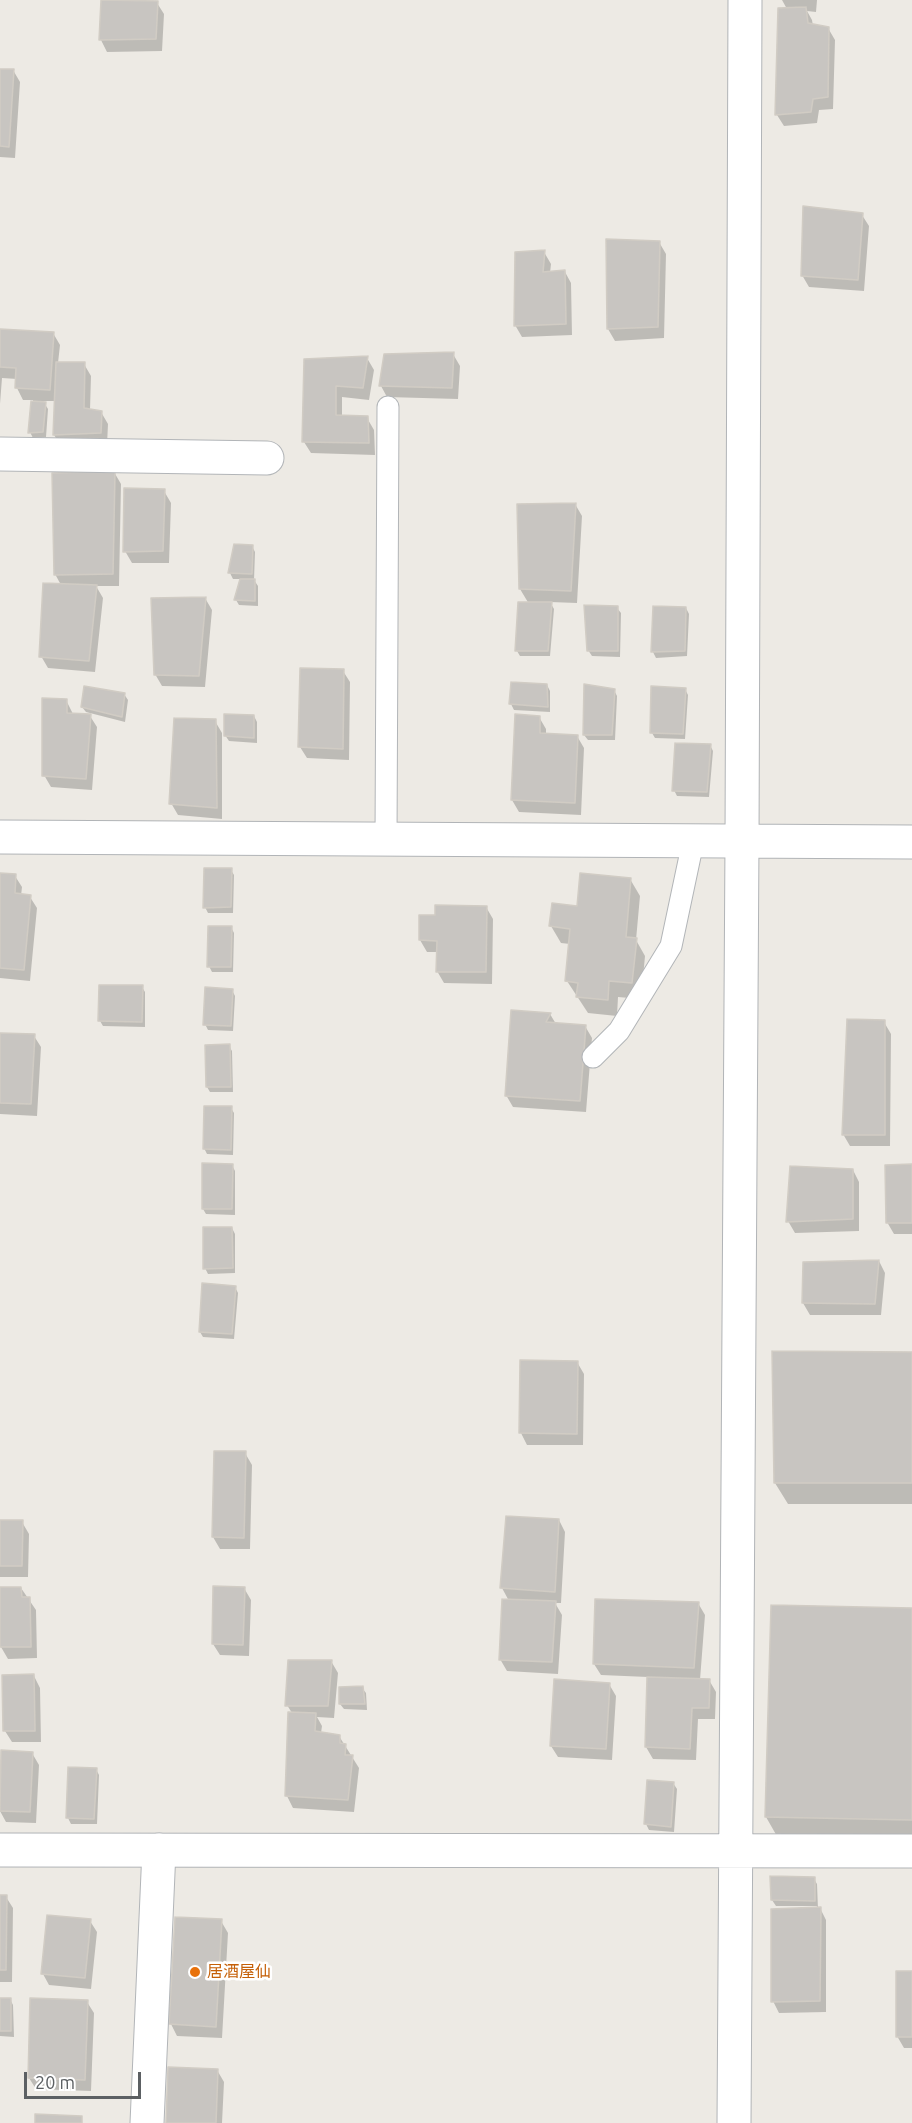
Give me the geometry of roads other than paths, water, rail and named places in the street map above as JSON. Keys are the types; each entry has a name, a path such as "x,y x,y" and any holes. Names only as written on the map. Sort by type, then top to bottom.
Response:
{"street":[{"path":"734,2123 745,0"},
{"path":"0,454 267,458"},
{"path":"0,837 912,842"},
{"path":"0,1850 912,1851"},
{"path":"147,2123 159,1850"}],"lane":[{"path":"386,839 388,407"},
{"path":"593,1057 619,1031 671,946 693,842"}],"place":[{"name":"居酒屋仙","path":"195,1972"}]}
